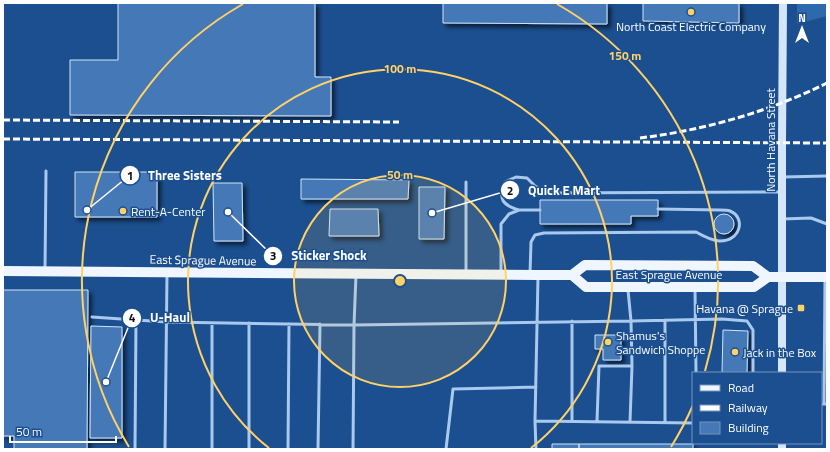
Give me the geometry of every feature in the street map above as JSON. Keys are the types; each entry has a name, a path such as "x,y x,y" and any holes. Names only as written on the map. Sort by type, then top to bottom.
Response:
{"main road":[{"name":"East Sprague Avenue","path":"3,271 534,276 572,275 586,265 752,266 768,277 754,287 628,288 586,287 572,275"},
{"path":"768,277 826,277"}],"street":[{"name":"North Havana Street","path":"782,372 783,3"}],"lane":[{"path":"44,271 46,171"},
{"path":"782,177 827,176"},
{"path":"540,210 519,210 507,207 502,196 502,190 505,182 516,177 527,178 535,186 546,193 782,192"},
{"path":"466,182 466,275"},
{"path":"536,449 535,421 538,321 531,242 535,235 539,234 696,232 708,238 720,241 731,239 737,234 740,226 737,216 730,211 658,209"},
{"path":"501,275 501,224 509,214 519,210"},
{"path":"782,219 811,218 827,224"},
{"path":"165,449 167,272"},
{"path":"353,449 356,274"},
{"path":"824,404 826,277"},
{"path":"628,288 631,321 632,366 630,422"},
{"path":"695,288 696,372"},
{"path":"92,317 167,322 354,325 538,321 695,321 722,319 747,321 753,330 753,372"},
{"path":"135,449 136,320"},
{"path":"665,320 666,422"},
{"path":"572,321 572,421"},
{"path":"212,323 212,449"},
{"path":"249,323 249,449"},
{"path":"288,449 289,324"},
{"path":"318,449 320,324"},
{"path":"597,421 599,366 632,366"},
{"path":"446,449 453,389 536,387"},
{"path":"535,421 692,422"}],"shaded area":[{"path":"797,3 827,3 827,16 797,24"}],"building":[{"path":"118,3 315,3 315,77 331,77 331,116 70,115 70,60 118,60"},
{"path":"443,3 607,3 607,24 443,23"},
{"name":"North Coast Electric Company","path":"643,3 739,3 739,23 643,21"},
{"path":"75,172 157,172 157,217 75,217"},
{"path":"301,179 409,180 408,199 301,199"},
{"path":"213,183 242,183 243,241 214,241"},
{"path":"419,187 445,187 444,239 419,239"},
{"path":"540,200 658,200 658,216 631,216 631,224 540,224"},
{"path":"330,209 378,209 379,236 329,236"},
{"path":"724,214 731,217 734,224 731,231 724,234 717,231 714,224 717,217"},
{"path":"3,290 88,290 87,449 14,449 14,436 3,436"},
{"path":"91,326 122,327 122,438 90,438"},
{"name":"Jack in the Box","path":"723,330 748,331 747,372 722,372"},
{"name":"Shamus's Sandwich Shoppe","path":"595,335 621,335 621,360 603,360 603,349 595,349"},
{"path":"552,444 579,444 579,449 552,449"},
{"path":"579,444 693,444 693,449 579,449"}],"railway":[{"path":"640,138 664,135 712,125 736,118 782,103 827,83"},
{"path":"3,120 399,122"},
{"path":"3,139 827,143"}],"place":[{"name":"North Coast Electric Company","path":"691,12"},
{"name":"Three Sisters","path":"87,210"},
{"name":"Rent-A-Center","path":"123,211"},
{"name":"Sticker Shock","path":"228,212"},
{"name":"Quick E Mart","path":"432,213"},
{"name":"Havana @ Sprague","path":"801,308"},
{"name":"Shamus's Sandwich Shoppe","path":"608,342"},
{"name":"Jack in the Box","path":"735,352"},
{"name":"U-Haul","path":"106,382"}]}
